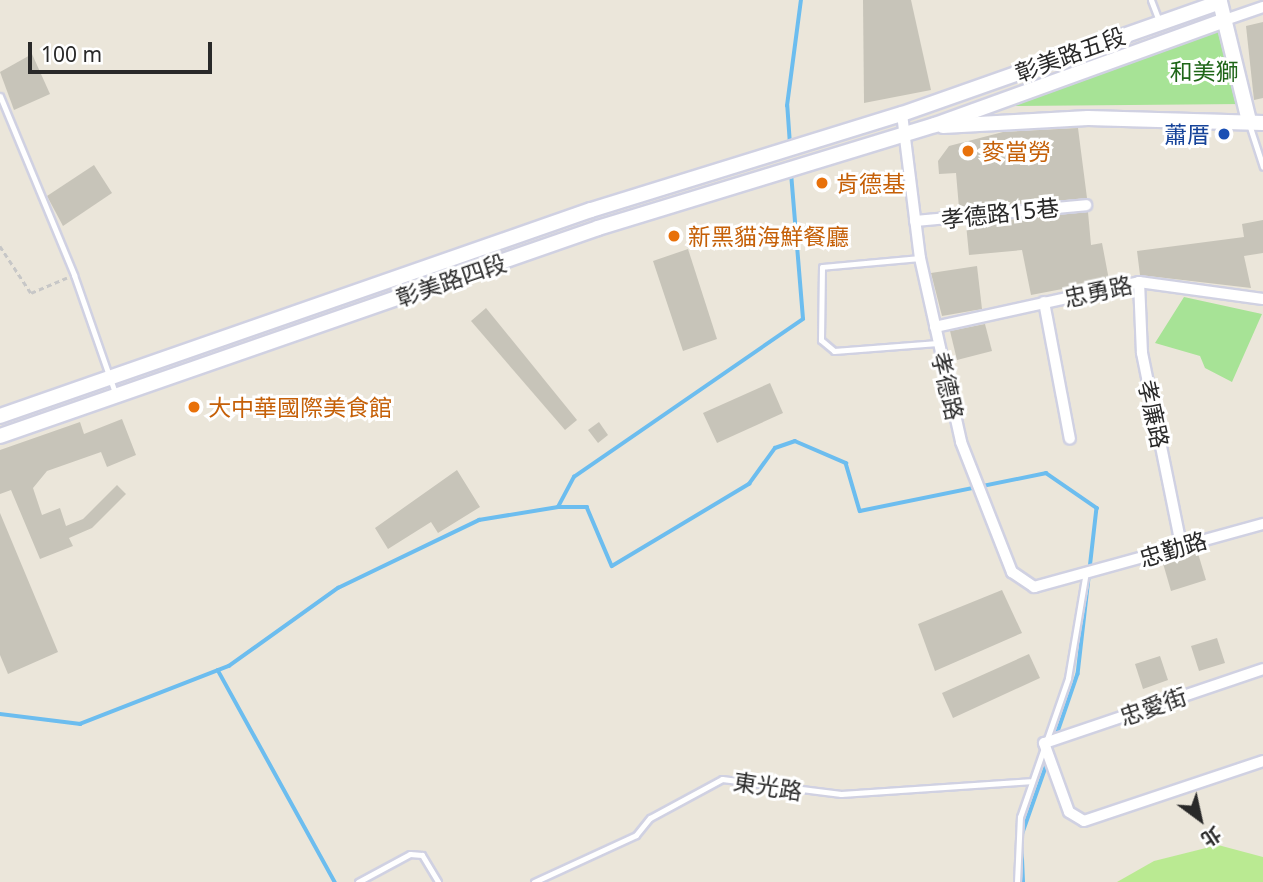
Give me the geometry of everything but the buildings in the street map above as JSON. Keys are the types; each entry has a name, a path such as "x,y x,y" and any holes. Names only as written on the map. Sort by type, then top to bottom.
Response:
{"main road":[{"name":"彰美路五段","path":"902,114 1159,21 1223,1 1225,20 1256,122"},
{"name":"彰美路五段","path":"906,135 1225,20"},
{"name":"彰美路四段","path":"0,416 357,289 591,210 902,114"},
{"path":"935,125 1088,118 1256,122"},
{"name":"彰美路四段","path":"0,436 115,393 598,228 906,135"},
{"path":"591,210 598,228"},
{"path":"357,289 367,309"}],"street":[{"path":"1225,20 1263,7"},
{"name":"孝德路","path":"902,114 920,258 961,442 1012,572 1034,587 1085,577"},
{"name":"孝德路15巷","path":"915,221 1086,205"},
{"name":"忠勇路","path":"935,327 1139,282 1263,299"},
{"name":"孝廉路","path":"1139,282 1142,354 1181,545"},
{"path":"1045,302 1070,439"},
{"name":"忠勤路","path":"1085,577 1181,545 1263,524"},
{"name":"忠愛街","path":"1044,743 1263,669"},
{"path":"1044,743 1069,812 1084,821 1263,761"}],"lane":[{"path":"1151,0 1159,21"},
{"path":"0,96 74,275 115,393"},
{"path":"1256,122 1263,167"},
{"path":"920,258 826,265 818,284 826,348 939,343"},
{"path":"1017,882 1020,817 1030,781 1068,678 1085,577"},
{"name":"東光路","path":"534,882 636,835 650,818 722,779 841,794 1030,781"},
{"path":"358,882 410,854 422,855 438,882"}],"path":[{"path":"0,246 31,293 74,275"}],"green space":[{"name":"和美獅","path":"1233,25 1242,104 1009,106"},
{"path":"1184,297 1262,314 1232,382 1205,368 1200,356 1155,343"},
{"path":"1218,845 1263,857 1263,882 1117,882 1154,861"}],"waterway":[{"path":"790,145 787,106 801,0"},
{"path":"0,714 80,724 229,666 338,588 479,520 558,507 574,477 803,319 791,174"},
{"path":"558,507 587,507 612,566 749,484 775,448 795,441 846,463 860,511 1046,473 1097,508 1078,674 1057,735"},
{"path":"218,670 335,882"},
{"path":"1023,882 1021,837 1047,763"}],"place":[{"name":"蕭厝","path":"1224,134"},
{"name":"麥當勞","path":"968,151"},
{"name":"肯德基","path":"822,183"},
{"name":"新黑貓海鮮餐廳","path":"674,236"},
{"name":"大中華國際美食館","path":"194,407"}]}
